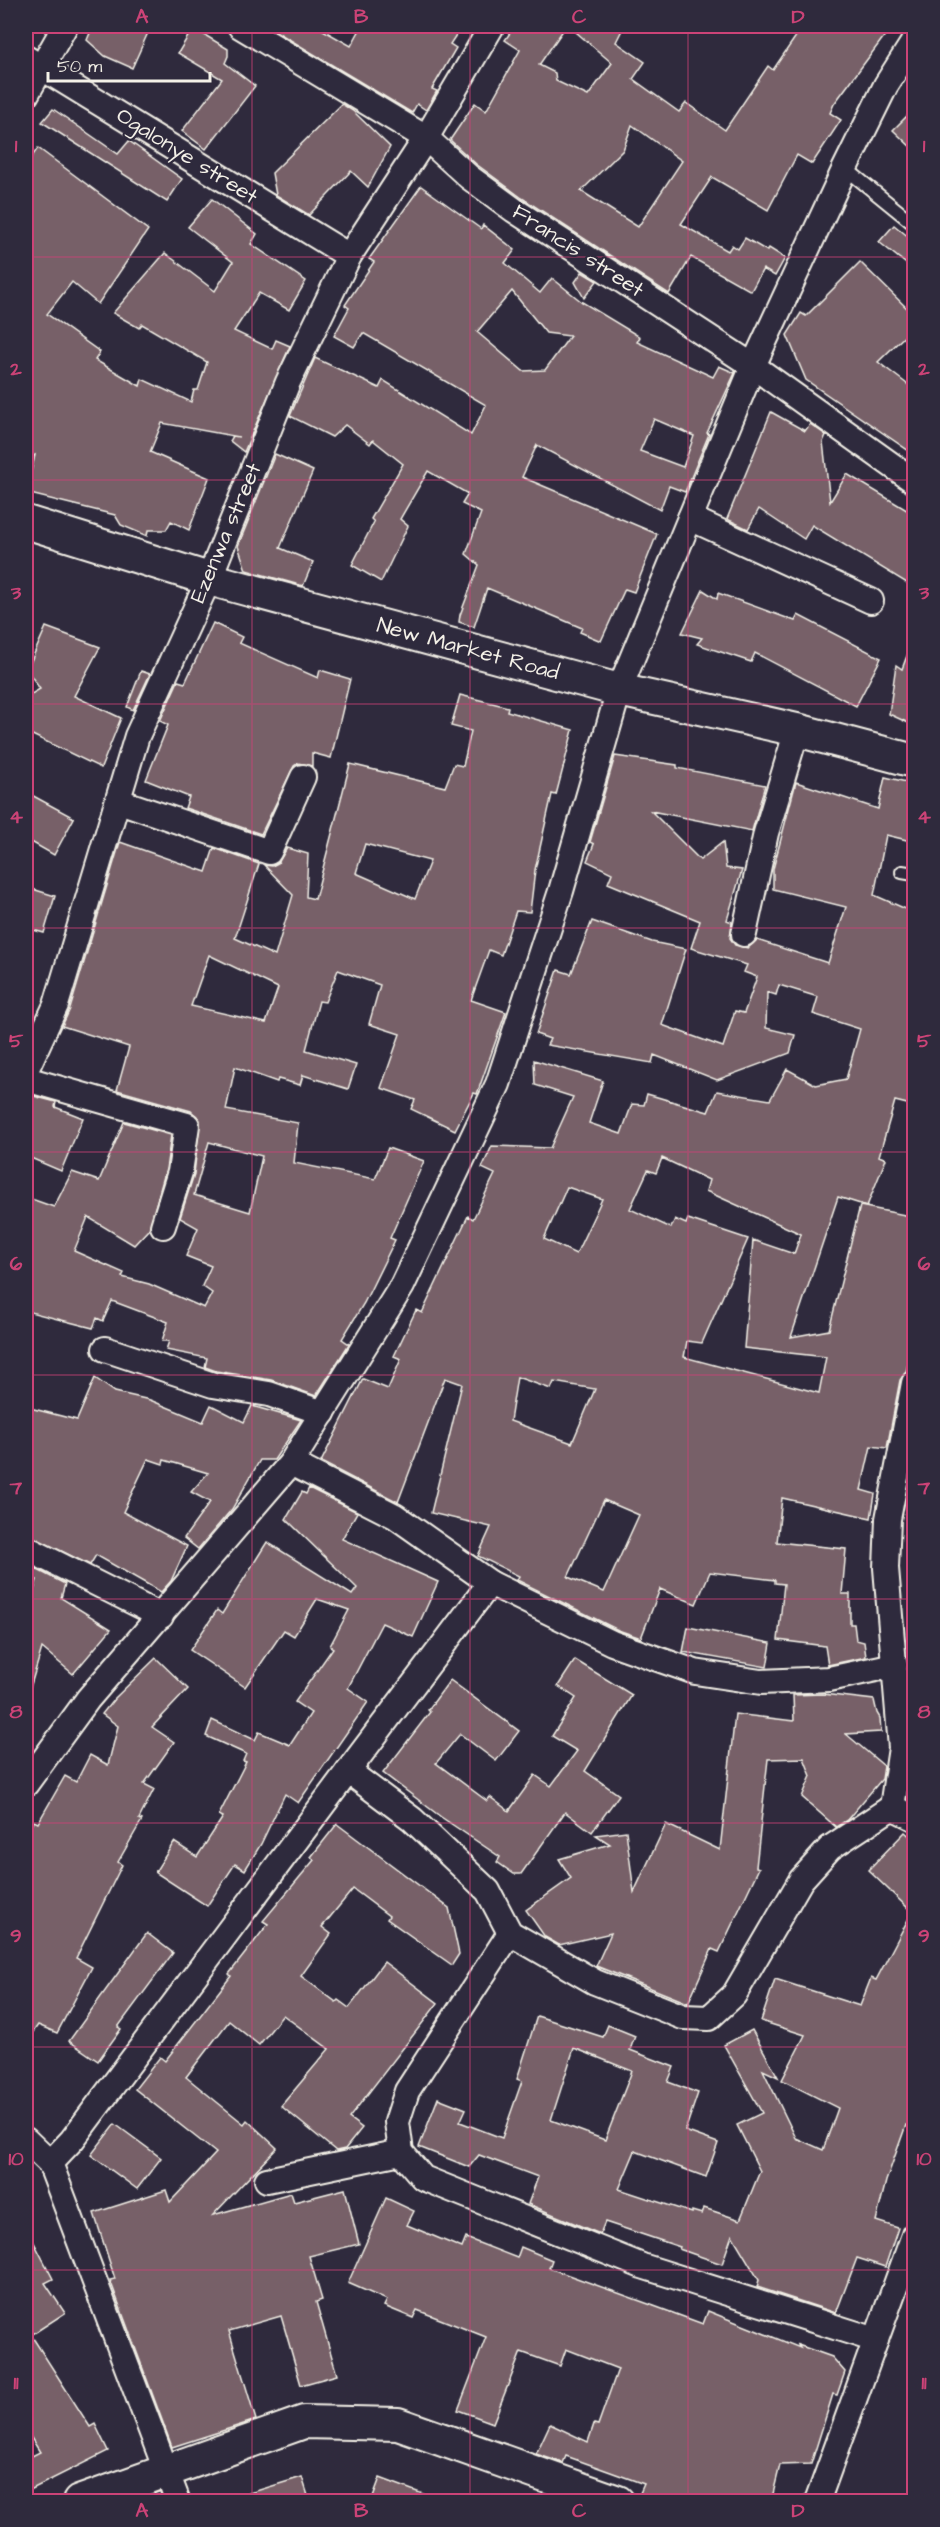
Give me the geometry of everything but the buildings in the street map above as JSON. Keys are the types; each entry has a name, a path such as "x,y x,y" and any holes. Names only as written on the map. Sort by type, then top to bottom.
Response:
{"street":[{"path":"26,95 34,62 65,26"},
{"name":"Francis street","path":"240,26 426,138 469,177 514,210 753,366 915,481"},
{"name":"Ezenwa street","path":"26,1070 56,1005 80,919 119,801 137,736 208,579 288,382 349,256 426,138 492,26"},
{"path":"26,1784 88,1699 291,1463 402,1286 498,1084 561,891 620,690 690,518 753,366 845,168 886,85 915,41"},
{"name":"Ogalonye street","path":"34,62 349,256"},
{"path":"690,518 871,601"},
{"name":"New Market Road","path":"26,522 208,579 620,690 797,730 915,761"},
{"path":"744,934 766,833 797,730"},
{"path":"119,801 269,852 303,777"},
{"path":"26,1079 187,1125 180,1172 163,1226"},
{"path":"105,1349 213,1385 269,1394 323,1413"},
{"path":"348,1771 412,1819 488,1891 510,1933 595,1982 683,2017 709,2018 734,1995 801,1880 830,1848 892,1807 901,1748 886,1568 888,1519 915,1383"},
{"path":"291,1463 395,1516 489,1583 612,1643 695,1672 761,1682 830,1679 895,1665"},
{"path":"26,1548 161,1616"},
{"path":"50,2163 72,2140 489,1583"},
{"path":"892,1807 915,1818"},
{"path":"510,1933 407,2091 397,2122 401,2152 423,2178 642,2266 876,2340"},
{"path":"26,2140 50,2163 178,2502"},
{"path":"267,2180 401,2152"},
{"path":"817,2502 915,2235"},
{"path":"79,2502 304,2422 398,2424 618,2502"}],"lane":[{"path":"845,168 915,224"},
{"path":"902,872 915,874"}]}
